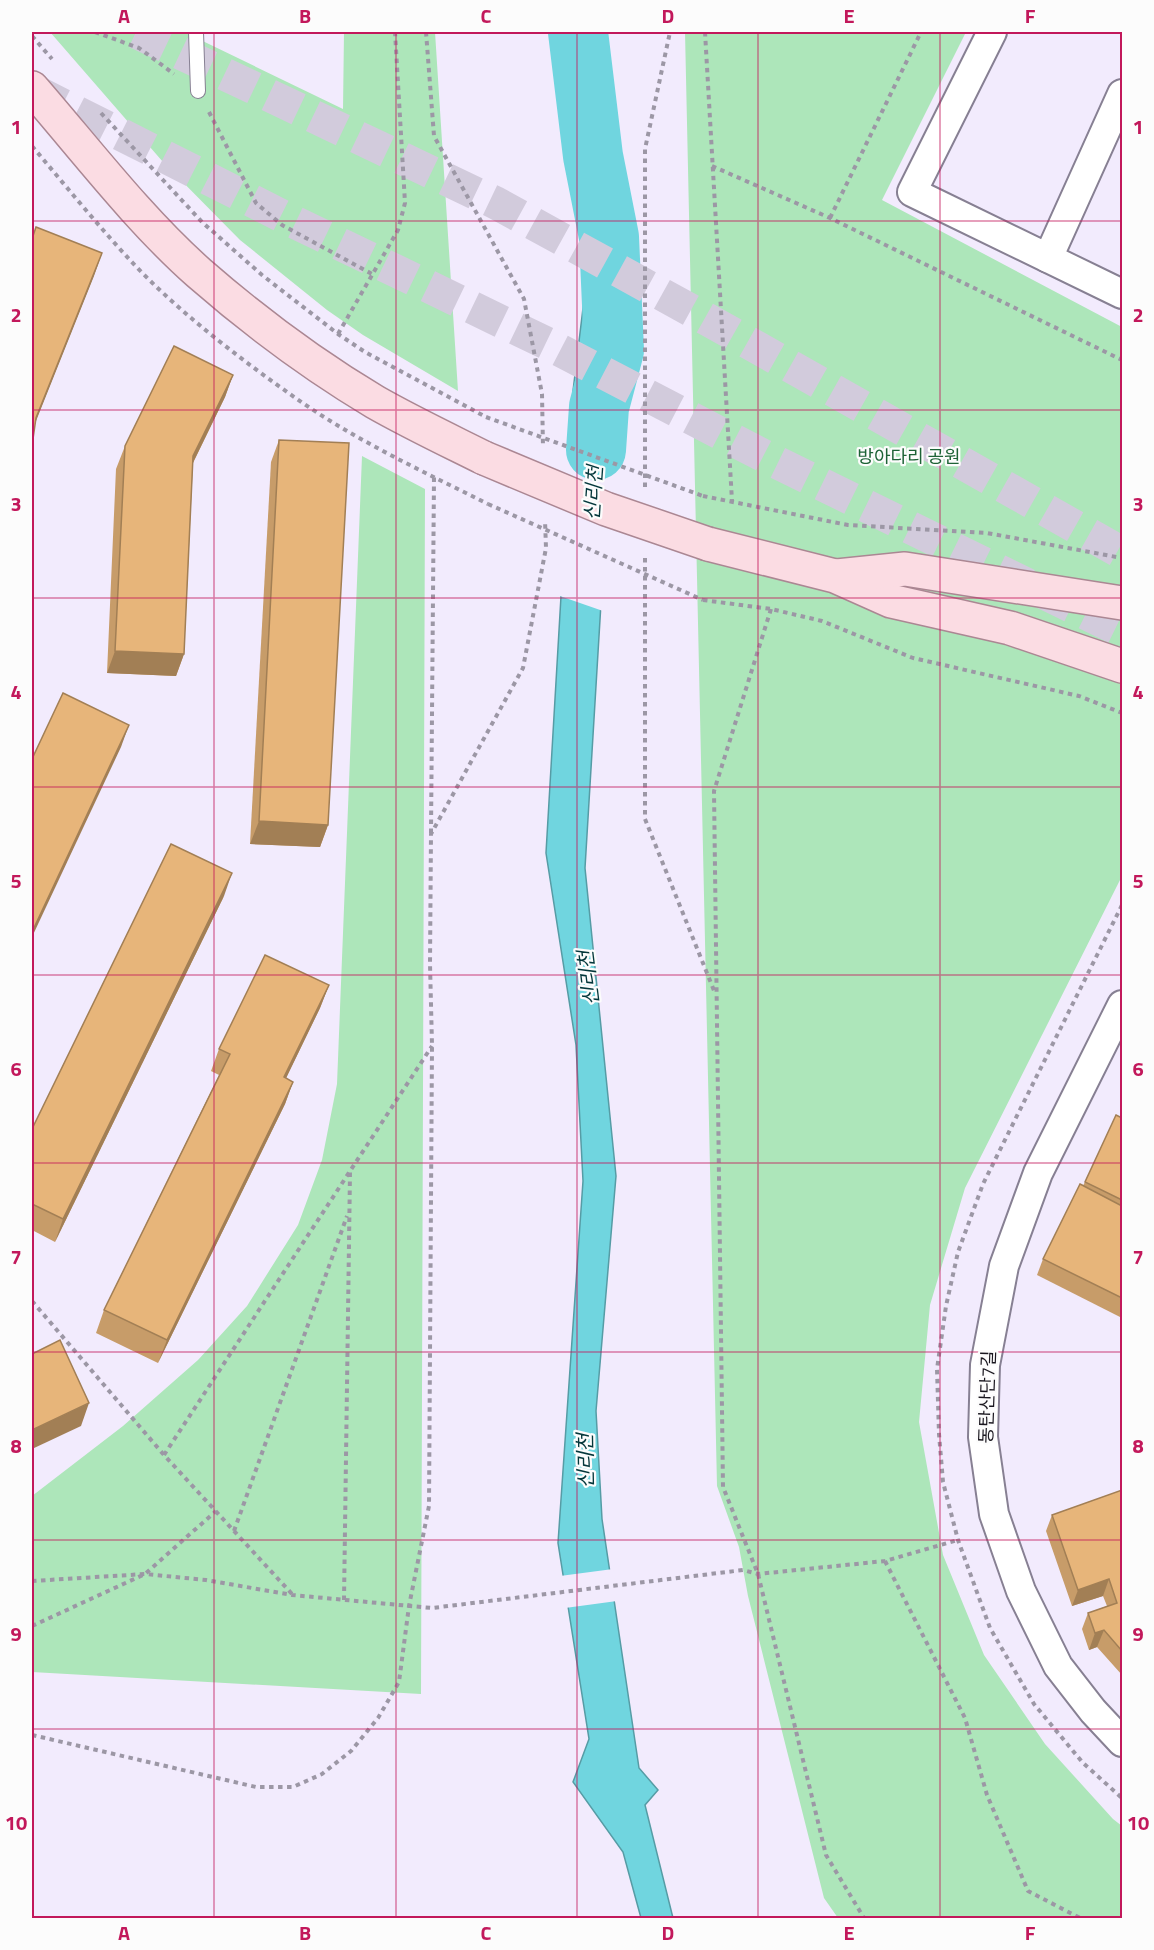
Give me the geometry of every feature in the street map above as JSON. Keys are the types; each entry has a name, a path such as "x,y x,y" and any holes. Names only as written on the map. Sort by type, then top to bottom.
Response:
{"main road":[{"path":"32,88 146,220 198,273 266,328 323,369 377,403 484,458 606,509 708,544 835,576 891,601 1010,628 1122,666"},
{"path":"835,576 905,569 1122,603"}],"street":[{"path":"992,32 912,192 1122,294"},
{"path":"1048,258 1122,94"},
{"name":"동탄산단7길","path":"1122,1005 1038,1173 1004,1266 985,1365 983,1437 994,1514 1021,1591 1058,1666 1093,1711 1122,1742"}],"lane":[{"path":"196,32 198,91"}],"path":[{"path":"95,32 139,48 198,91 256,203 282,225 372,274"},
{"path":"338,334 398,230 405,203 395,32"},
{"path":"426,32 434,136 524,298 542,394 543,453"},
{"path":"705,32 732,501"},
{"path":"830,218 921,32"},
{"path":"32,36 58,65"},
{"path":"96,108 202,222 262,275 365,352 486,417 703,496 848,525 987,533 1122,558"},
{"path":"712,166 830,218 1122,360"},
{"path":"32,1735 256,1787 293,1788 322,1773 351,1751 378,1718 399,1682 409,1606 429,1506 432,1045 429,964 434,477"},
{"path":"488,504 703,600 771,609 822,621 913,658 1079,696 1122,713"},
{"path":"431,834 524,668 546,548 545,513"},
{"path":"771,609 714,791 723,1487 759,1574 826,1854 864,1918"},
{"path":"164,1455 432,1045"},
{"path":"344,1600 350,1171"},
{"path":"234,1531 349,1211"},
{"path":"32,1301 164,1455 292,1595"},
{"path":"32,1626 145,1574 216,1511"},
{"path":"32,1581 145,1574 206,1580 292,1595 432,1608 743,1570 759,1574 885,1561 958,1540"},
{"path":"885,1561 965,1718 987,1796 1028,1892 1080,1918"}],"green space":[{"path":"50,32 184,32 343,109 344,32 435,32 458,391 363,335 327,310 240,240 163,162"},
{"name":"방아다리 공원","path":"685,32 966,32 882,200 1122,327 1122,876 965,1188 930,1305 919,1422 943,1555 984,1655 1045,1744 1122,1826 1122,1918 838,1918 824,1898 748,1596 739,1547 717,1486"},
{"path":"362,456 425,489 421,1694 32,1672 32,1496 123,1426 198,1360 247,1306 298,1225 322,1160 337,1084"}],"water":[{"path":"560,32 587,32 612,421 585,868 616,1176 596,1411 602,1519 639,1768 658,1790 645,1805 673,1918 641,1918 623,1852 573,1782 589,1739 558,1543 583,1181 576,1045 546,853 573,391 587,275"}],"pier":[{"path":"569,404 615,422 603,611 557,595"},
{"path":"613,1569 617,1601 565,1608 560,1576"}],"building":[{"path":"36,227 102,253 36,418 32,446 32,239"},
{"path":"174,346 233,375 193,456 184,654 115,651 125,446"},
{"path":"279,440 349,443 328,825 259,821"},
{"path":"63,693 129,725 32,932 32,759"},
{"path":"171,844 232,873 63,1219 32,1204 32,1129"},
{"path":"265,955 329,985 284,1077 293,1082 167,1340 104,1310 230,1054 219,1049"},
{"path":"1116,1115 1122,1118 1122,1200 1085,1182"},
{"path":"1080,1184 1122,1206 1122,1298 1043,1259"},
{"path":"60,1340 89,1403 32,1430 32,1354"},
{"path":"1122,1490 1122,1651 1104,1630 1095,1633 1088,1613 1117,1603 1109,1579 1078,1590 1052,1515"}],"waterway":[{"name":"신리천","path":"578,32 593,156 609,237 614,350 599,407 596,450"}],"tunnel":[{"path":"136,32 496,203 1122,553"},
{"path":"33,90 288,219 546,343 768,458 1122,631"}]}
